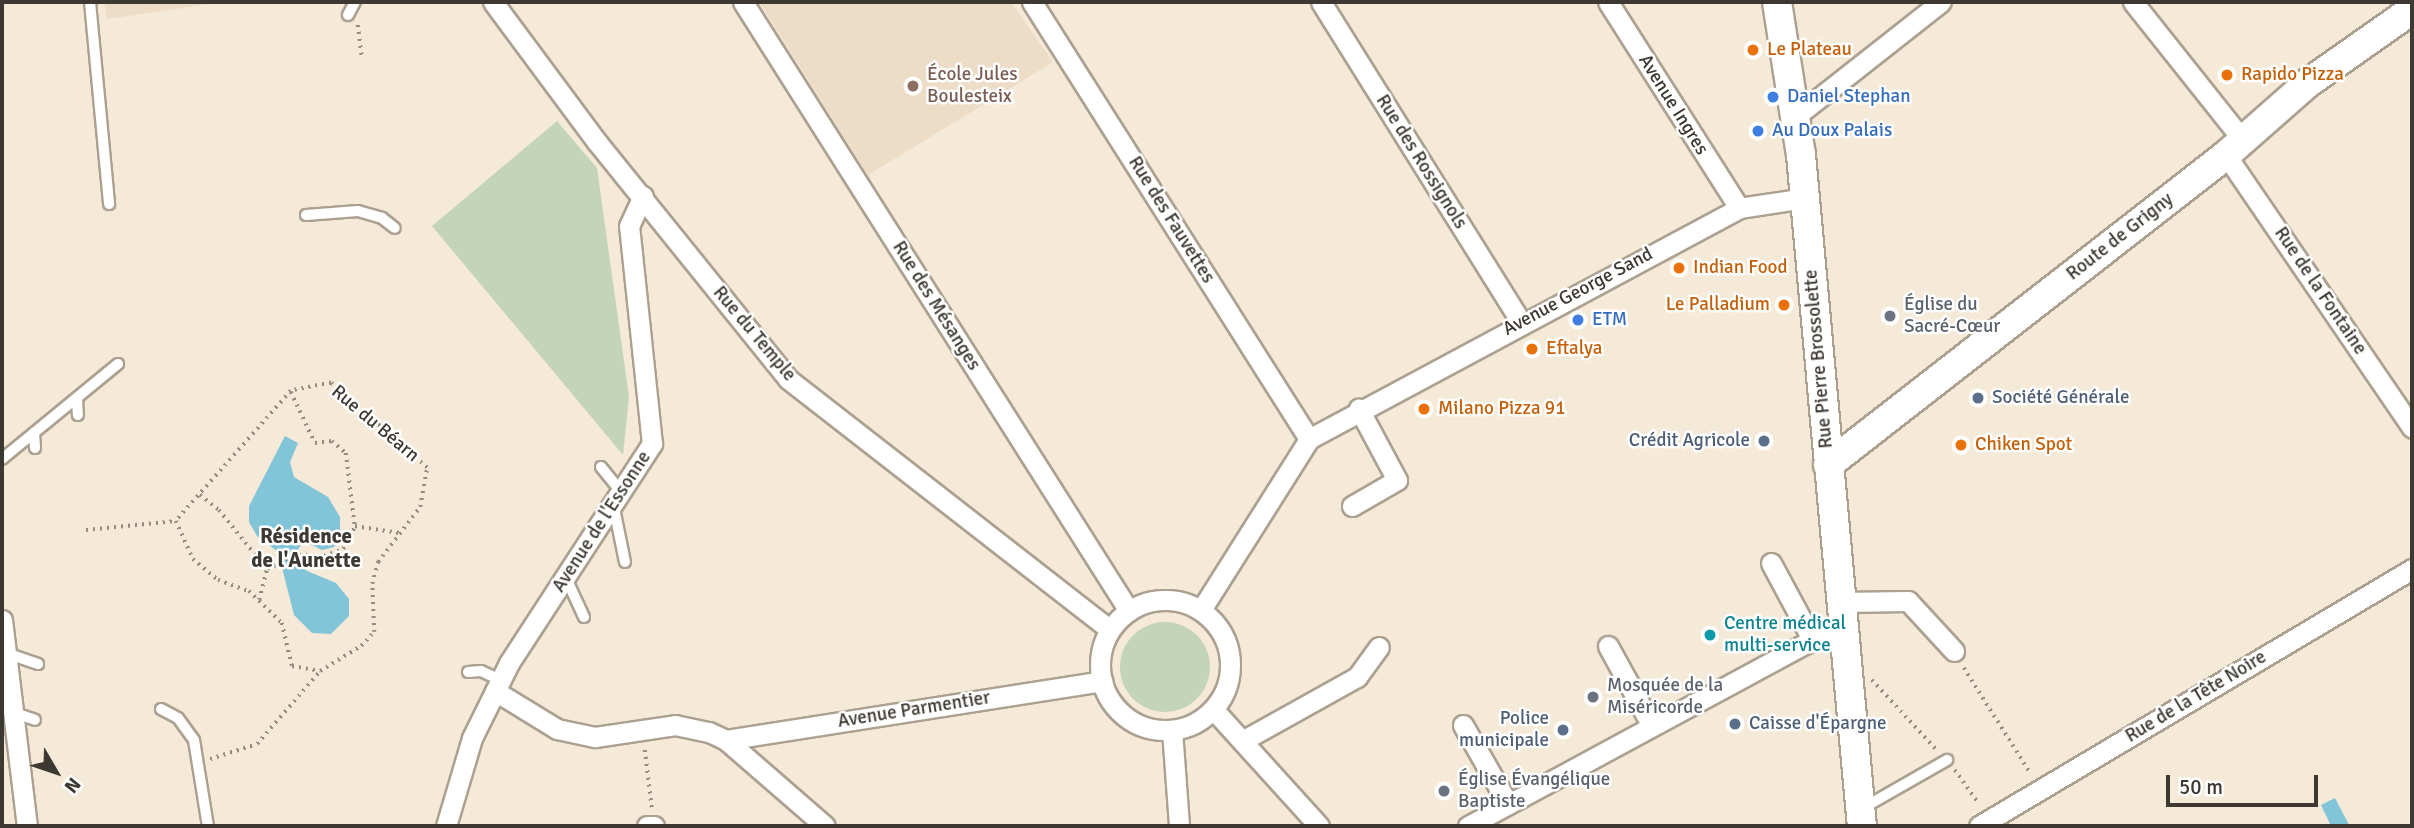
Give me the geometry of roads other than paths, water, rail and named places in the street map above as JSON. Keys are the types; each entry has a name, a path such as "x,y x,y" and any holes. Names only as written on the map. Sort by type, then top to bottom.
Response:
{"main road":[{"name":"Rue Pierre Brossolette","path":"1776,2 1796,116"},
{"name":"Rue Pierre Brossolette","path":"1793,2 1796,116 1861,818"},
{"name":"Route de Grigny","path":"1828,465 2234,147 2308,83 2412,10"}],"street":[{"name":"Rue du Temple","path":"493,2 788,379 1110,630"},
{"name":"Rue des Mésanges","path":"743,2 1129,611"},
{"name":"Rue des Fauvettes","path":"1032,2 1309,439"},
{"name":"Rue des Rossignols","path":"1321,2 1521,322"},
{"name":"Avenue Ingres","path":"1608,2 1739,208"},
{"path":"1796,116 1941,2"},
{"name":"Rue de la Fontaine","path":"2133,2 2234,147 2412,429"},
{"name":"Avenue de l'Essonne","path":"446,826 472,738 498,686 566,578 619,501 653,443 629,226 643,196"},
{"name":"Avenue George Sand","path":"1201,610 1309,439 1359,409 1739,208 1804,198"},
{"path":"1352,506 1397,480 1359,409"},
{"path":"1771,563 1812,639"},
{"name":"Rue de la Tête Noire","path":"1985,823 2412,569"},
{"path":"1159,600 1181,602 1201,610 1217,626 1230,657 1229,680 1213,709 1198,721 1172,730 1149,728 1128,719 1111,702 1102,681 1100,660 1110,630 1129,611 1159,600"},
{"path":"1468,826 1812,639 1842,612 1908,601 1954,652"},
{"path":"2,620 27,826"},
{"path":"1608,646 1652,726"},
{"path":"1242,741 1357,677 1379,647"},
{"name":"Avenue Parmentier","path":"726,740 1102,681"},
{"path":"498,686 557,729 595,737 675,725 726,740 825,826"},
{"path":"1213,709 1319,826"},
{"path":"1463,725 1508,804"},
{"path":"1172,730 1179,826"}],"lane":[{"path":"90,2 109,204"},
{"path":"348,15 355,4"},
{"path":"306,215 358,211 377,215 395,228"},
{"path":"2,459 118,364"},
{"path":"77,398 78,415"},
{"path":"34,433 35,448"},
{"path":"601,467 619,501 625,562"},
{"path":"566,578 584,617"},
{"path":"4,652 38,664"},
{"path":"468,672 481,671 498,686"},
{"path":"161,709 190,732 208,826"},
{"path":"15,713 35,720"},
{"name":"Rue Pierre Brossolette","path":"1861,818 1947,760"}],"water":[{"path":"285,436 298,443 290,462 294,477 328,497 340,517 340,540 334,547 322,550 303,541 294,557 307,571 336,583 349,599 349,616 331,634 312,633 294,615 278,552 257,536 249,522 249,506"},
{"path":"2335,798 2349,825 2347,826 2331,826 2321,805"}],"place":[{"name":"Le Plateau","path":"1753,50"},
{"name":"Rapido Pizza","path":"2227,75"},
{"name":"École Jules Boulesteix","path":"913,86"},
{"name":"Daniel Stephan","path":"1773,97"},
{"name":"Au Doux Palais","path":"1758,131"},
{"name":"Indian Food","path":"1679,268"},
{"name":"Le Palladium","path":"1784,305"},
{"name":"Église du Sacré-Cœur","path":"1890,316"},
{"name":"ETM","path":"1578,320"},
{"name":"Eftalya","path":"1532,349"},
{"name":"Société Générale","path":"1978,398"},
{"name":"Milano Pizza 91","path":"1424,409"},
{"name":"Crédit Agricole","path":"1764,441"},
{"name":"Chiken Spot","path":"1961,445"},
{"name":"Centre médical multi-service","path":"1710,635"},
{"name":"Mosquée de la Miséricorde","path":"1593,697"},
{"name":"Caisse d'Épargne","path":"1735,724"},
{"name":"Police municipale","path":"1563,730"},
{"name":"Église Évangélique Baptiste","path":"1444,791"}],"district":[{"name":"Résidence de l'Aunette","path":"306,548"}]}
